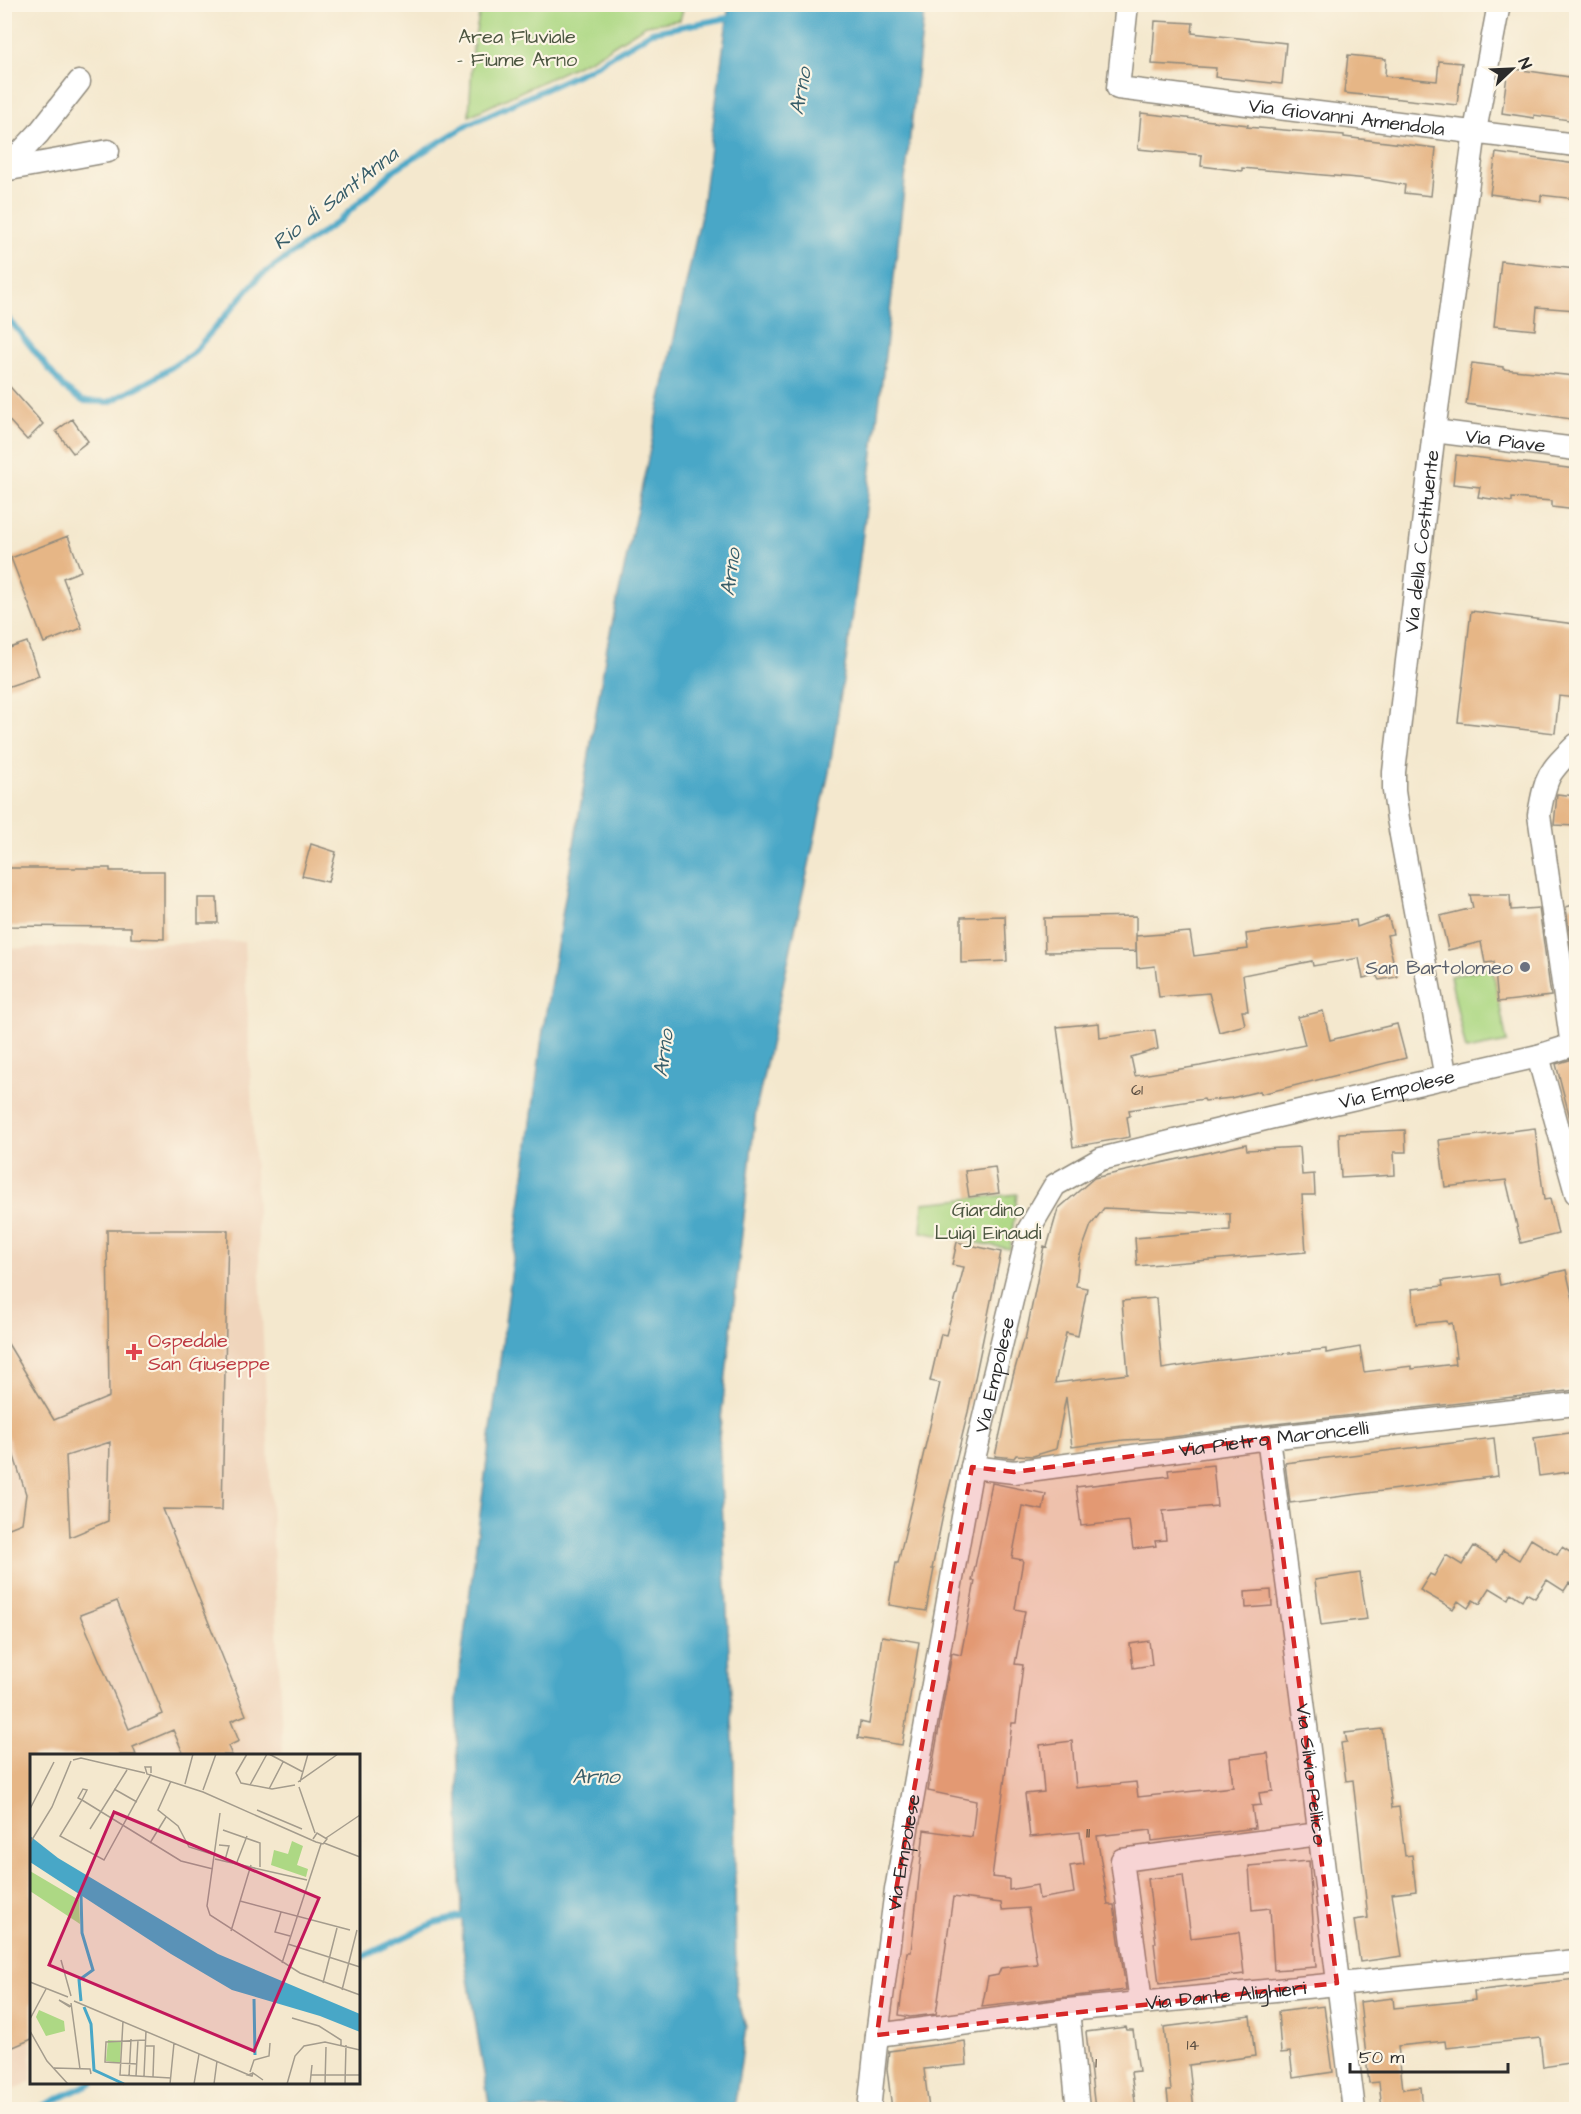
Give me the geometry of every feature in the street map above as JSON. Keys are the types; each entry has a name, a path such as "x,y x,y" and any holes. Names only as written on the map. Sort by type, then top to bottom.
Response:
{"street":[{"name":"Via Giovanni Amendola","path":"1127,4 1118,88 1576,145"},
{"name":"Via della Costituente","path":"1446,1078 1394,791 1396,743 1434,430 1475,131 1498,4"},
{"path":"4,170 38,134 79,82"},
{"path":"4,170 108,151"},
{"name":"Via Piave","path":"1434,430 1576,449"},
{"path":"1574,1045 1539,815 1544,786 1551,770 1576,745"},
{"name":"Via Empolese","path":"869,2109 896,1890 972,1467 1029,1229 1055,1185 1101,1159 1538,1056 1574,1045"},
{"path":"1538,1056 1572,1156 1576,1193"},
{"name":"Via Pietro Maroncelli","path":"972,1467 1014,1472 1268,1438 1576,1404"},
{"name":"Via Silvio Pellico","path":"1268,1438 1354,2109"},
{"path":"1142,2002 1122,1860 1319,1834"},
{"name":"Via Dante Alighieri","path":"877,2035 1142,2002 1576,1961"},
{"path":"1068,2010 1078,2109"}],"highlighted area":[{"path":"1268,1438 1337,1983 877,2035 896,1890 972,1467 1014,1472"}],"shaded area":[{"name":"Ospedale San Giuseppe","path":"244,941 283,1754 30,1754 30,2082 5,2095 4,949"}],"green space":[{"name":"Area Fluviale - Fiume Arno","path":"481,4 684,5 680,20 646,25 595,57 469,116 473,48"},
{"path":"1492,967 1507,1042 1466,1050 1450,976"},
{"name":"Giardino Luigi Einaudi","path":"1017,1194 1010,1249 921,1232 923,1203"}],"water":[{"name":"Arno","path":"729,5 925,5 852,621 829,772 756,1110 719,1437 734,1761 736,1993 746,2027 734,2109 490,2109 463,1948 456,1699 543,1030 607,647 701,215"}],"building":[{"path":"1155,21 1193,23 1192,33 1286,43 1282,84 1215,77 1216,68 1152,64"},
{"path":"1348,55 1386,59 1385,76 1437,81 1439,61 1462,63 1457,105 1344,93"},
{"path":"1508,68 1576,78 1576,121 1502,113"},
{"path":"1141,113 1248,125 1247,127 1344,135 1344,137 1436,148 1431,196 1404,193 1405,185 1369,179 1242,168 1242,171 1201,166 1202,155 1138,149"},
{"path":"1496,153 1576,164 1576,199 1541,195 1541,201 1490,194"},
{"path":"1501,261 1576,269 1576,310 1537,307 1535,330 1494,326"},
{"path":"1472,363 1503,367 1503,369 1575,376 1571,419 1466,404"},
{"path":"4,380 43,424 27,440 4,415"},
{"path":"72,419 88,441 73,453 56,431"},
{"path":"1456,455 1576,469 1576,510 1552,507 1552,501 1512,498 1512,502 1478,497 1480,487 1453,484"},
{"path":"68,536 81,571 63,578 82,628 44,643 11,558"},
{"path":"1471,611 1575,624 1573,638 1576,639 1576,698 1559,696 1555,733 1458,722"},
{"path":"27,642 39,676 4,688 4,650"},
{"path":"1557,794 1576,796 1576,826 1554,825"},
{"path":"311,844 336,852 328,882 302,876"},
{"path":"4,868 110,868 110,871 164,871 164,939 131,938 131,927 4,926"},
{"path":"1470,895 1510,895 1511,910 1539,908 1551,996 1498,1002 1494,962 1485,963 1481,942 1448,950 1440,916 1473,908"},
{"path":"198,898 217,898 218,923 198,923"},
{"path":"1576,904 1576,982 1566,907"},
{"path":"1005,916 1007,961 961,963 961,917"},
{"path":"1136,916 1136,951 1045,952 1044,918"},
{"path":"1388,916 1393,934 1387,935 1397,977 1379,980 1376,975 1363,978 1359,958 1313,966 1312,961 1243,975 1248,1011 1242,1011 1245,1025 1219,1032 1209,993 1159,997 1155,966 1137,968 1136,936 1190,932 1194,956 1248,949 1246,934 1356,920 1357,927"},
{"path":"1323,1011 1330,1040 1397,1024 1406,1058 1261,1094 1260,1091 1231,1098 1205,1101 1204,1099 1129,1110 1130,1116 1127,1117 1130,1137 1073,1147 1057,1027 1099,1023 1100,1038 1155,1030 1158,1049 1131,1057 1135,1076 1200,1066 1305,1045 1298,1017"},
{"path":"1576,1058 1576,1130 1573,1130 1556,1064"},
{"path":"1535,1128 1544,1200 1550,1199 1558,1234 1521,1243 1506,1180 1445,1187 1439,1140"},
{"path":"1405,1130 1406,1152 1394,1152 1395,1175 1341,1178 1339,1133"},
{"path":"1246,1144 1247,1150 1300,1147 1302,1175 1314,1174 1315,1195 1302,1195 1306,1252 1137,1266 1135,1238 1230,1230 1230,1214 1104,1208 1091,1225 1079,1258 1076,1286 1087,1288 1078,1336 1066,1333 1055,1383 1128,1374 1122,1301 1156,1298 1162,1369 1213,1361 1326,1349 1326,1353 1360,1347 1364,1372 1455,1364 1454,1357 1457,1357 1452,1323 1448,1324 1447,1321 1416,1324 1412,1289 1443,1286 1442,1281 1498,1274 1500,1285 1566,1270 1576,1312 1576,1390 1072,1447 1066,1397 1056,1449 1033,1456 1016,1455 1014,1458 995,1456 1013,1376 1023,1340 1025,1340 1044,1246 1047,1247 1058,1209 1094,1178"},
{"path":"995,1167 999,1193 969,1197 965,1171"},
{"path":"107,1230 228,1230 222,1510 163,1509 246,1715 231,1721 239,1741 228,1746 232,1754 184,1754 173,1730 133,1747 136,1754 30,1754 30,2040 4,2051 4,1530 22,1523 26,1494 4,1425 4,1337 54,1420 109,1397","holes":["110,1442 108,1521 70,1537 66,1456","117,1601 163,1714 129,1729 80,1615"]},
{"path":"957,1242 1001,1252 968,1412 945,1505 926,1611 889,1605 896,1563 898,1563 940,1383 930,1381 941,1334 946,1335 964,1267 952,1265"},
{"path":"1576,1432 1576,1471 1539,1476 1534,1438"},
{"path":"1494,1438 1498,1476 1290,1503 1285,1463"},
{"path":"1213,1465 1217,1506 1163,1511 1166,1540 1155,1541 1156,1546 1133,1549 1129,1521 1081,1526 1076,1487 1169,1476 1168,1470"},
{"path":"992,1483 1046,1494 1043,1510 1022,1506 1012,1558 1023,1560 1015,1609 1025,1611 1015,1664 1023,1665 1016,1723 1012,1723 992,1877 1009,1879 1009,1890 1037,1885 1039,1899 1074,1893 1070,1866 1084,1864 1080,1832 1030,1837 1025,1794 1044,1792 1040,1745 1072,1741 1076,1788 1136,1782 1138,1797 1233,1787 1230,1758 1268,1753 1273,1791 1259,1793 1261,1805 1252,1806 1255,1828 1152,1841 1151,1830 1097,1836 1108,1905 1114,1905 1126,1990 982,2007 988,1977 998,1975 1001,1968 1037,1964 1028,1908 1002,1910 1001,1903 953,1897 936,2014 910,2017 899,2015 907,1952 911,1952 924,1830 972,1837 976,1801 928,1791 952,1653 961,1655 975,1581 972,1581"},
{"path":"1531,1539 1557,1555 1562,1547 1576,1556 1576,1587 1569,1583 1564,1591 1547,1580 1535,1598 1526,1593 1522,1600 1511,1593 1508,1599 1490,1588 1480,1604 1473,1600 1468,1608 1458,1601 1453,1609 1420,1590 1430,1574 1434,1576 1446,1555 1462,1565 1474,1546 1497,1561 1503,1550 1519,1560"},
{"path":"1360,1573 1367,1619 1321,1625 1315,1580"},
{"path":"1271,1590 1272,1606 1246,1608 1245,1592"},
{"path":"882,1636 919,1642 902,1745 858,1738 860,1722 869,1724"},
{"path":"1149,1641 1152,1665 1133,1668 1130,1644"},
{"path":"1382,1729 1392,1808 1399,1807 1405,1856 1412,1855 1416,1891 1392,1894 1402,1956 1360,1962 1354,1920 1368,1918 1353,1780 1346,1781 1341,1743 1347,1742 1345,1733"},
{"path":"1309,1861 1316,1967 1274,1970 1270,1908 1252,1910 1249,1866"},
{"path":"1183,1875 1191,1938 1239,1932 1244,1974 1159,1984 1148,1879"},
{"path":"1576,1979 1576,2062 1543,2067 1540,2038 1446,2048 1445,2041 1398,2046 1403,2089 1421,2087 1423,2109 1382,2109 1379,2082 1369,2083 1360,2002 1393,1998 1394,2008 1475,2000 1474,1991"},
{"path":"1324,2006 1333,2072 1293,2078 1290,2052 1281,2053 1278,2012"},
{"path":"1250,2016 1255,2056 1189,2065 1194,2109 1169,2109 1167,2091 1171,2091 1164,2027"},
{"path":"1126,2027 1127,2030 1133,2030 1139,2071 1131,2072 1136,2109 1095,2109 1086,2032"},
{"path":"965,2041 967,2065 924,2069 929,2109 892,2109 887,2069 889,2051"}],"waterway":[{"name":"Rio di Sant'Anna","path":"4,313 64,388 83,401 109,402 153,379 192,354 259,277 340,220 395,169 469,124 589,69 652,32 733,17"},
{"path":"360,1958 434,1923 469,1915"},
{"path":"35,2110 89,2084"}],"place":[{"name":"San Bartolomeo","path":"1525,967"},
{"name":"Ospedale San Giuseppe","path":"134,1352"}]}
